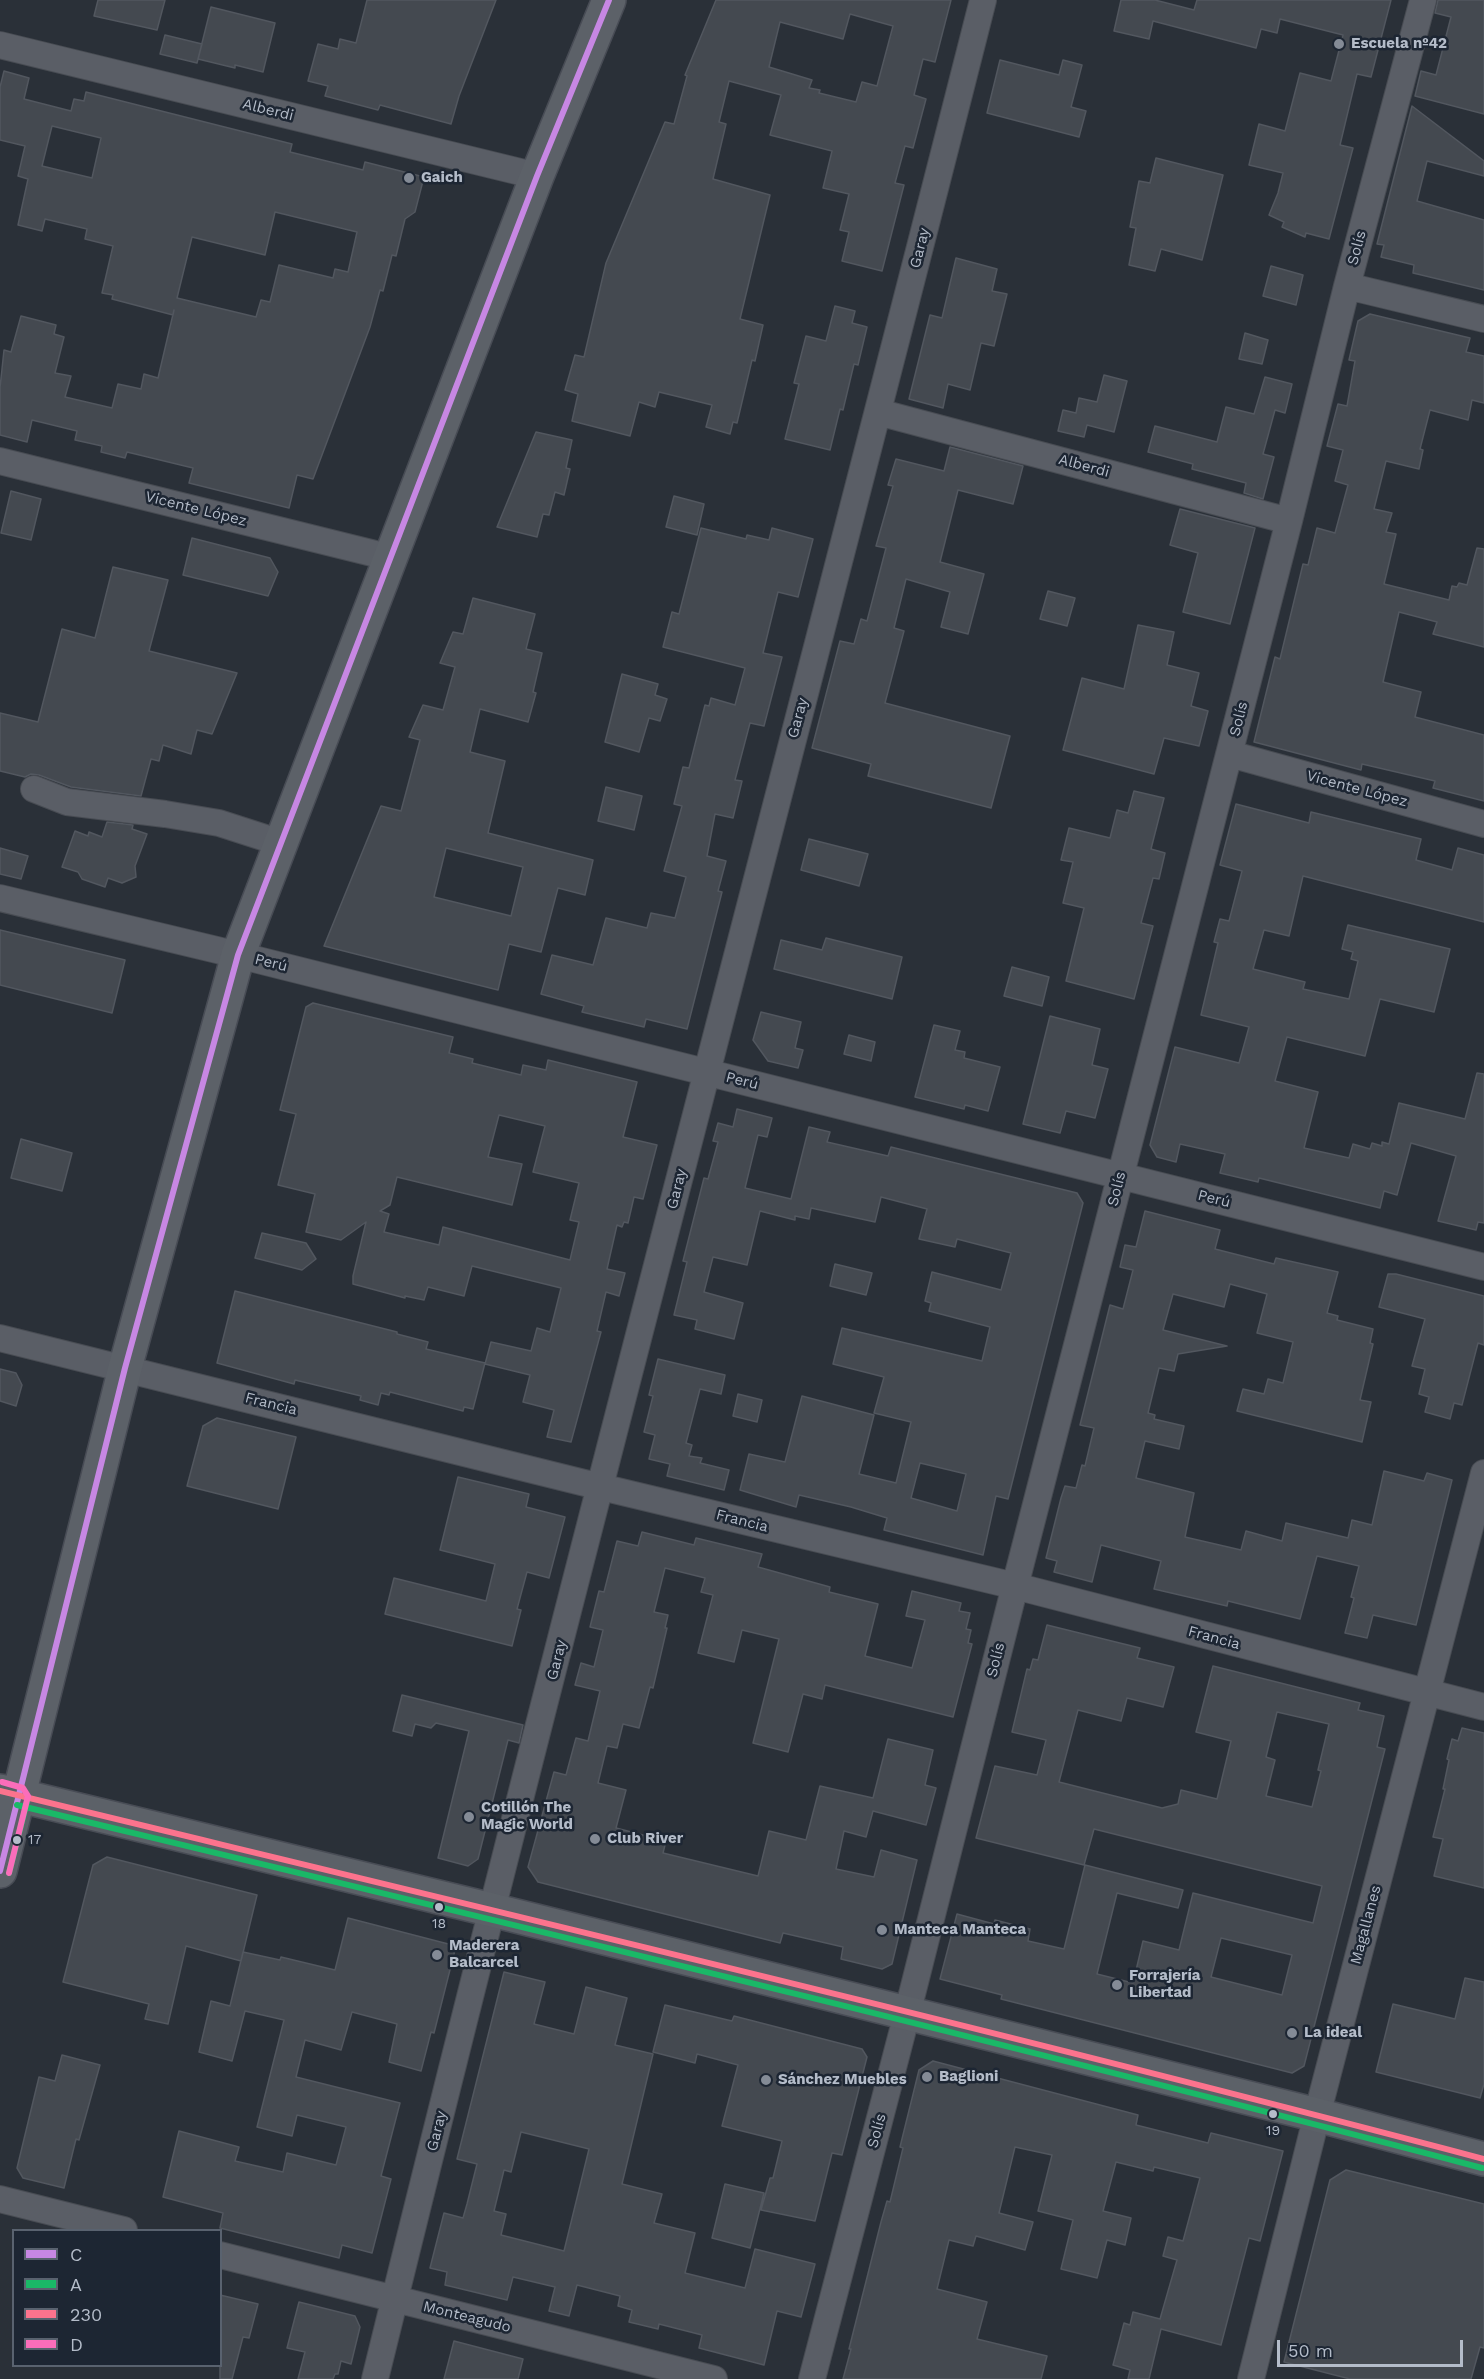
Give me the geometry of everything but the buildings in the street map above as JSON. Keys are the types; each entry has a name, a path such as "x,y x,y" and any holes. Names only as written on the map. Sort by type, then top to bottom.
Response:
{"main road":[{"path":"0,1871 10,1793 238,955 537,176 609,0"},
{"path":"10,1793 492,1910 1317,2115 1484,2159"}],"street":[{"name":"Garay","path":"375,2379 706,1072 983,0"},
{"name":"Solís","path":"812,2379 908,2014 1120,1175 1230,754 1347,286 1423,0"},
{"name":"Alberdi","path":"0,45 537,176"},
{"path":"1347,286 1484,319"},
{"name":"Alberdi","path":"878,412 1289,521"},
{"name":"Vicente López","path":"0,461 392,558"},
{"name":"Vicente López","path":"1230,754 1484,824"},
{"path":"34,789 67,802 219,823 281,843"},
{"name":"Perú","path":"0,898 238,955 1484,1267"},
{"name":"Francia","path":"0,1338 601,1487 1015,1586 1484,1707"},
{"name":"Magallanes","path":"1251,2379 1317,2115 1484,1473"},
{"path":"0,2199 120,2229"},
{"name":"Monteagudo","path":"222,2256 714,2379"}],"transit line":[{"name":"C","path":"0,1871 125,1368 238,955 537,176 609,0"},
{"name":"D","path":"2,1782 23,1788 28,1796 9,1873"},
{"name":"230","path":"0,1791 928,2017 1484,2159"},
{"name":"A","path":"9,1873 28,1798"},
{"name":"A","path":"17,1805 933,2028 1482,2168"}],"place":[{"name":"Escuela nº42","path":"1339,44"},
{"name":"Gaich","path":"409,178"},
{"name":"Cotillón The Magic World","path":"469,1817"},
{"name":"Club River","path":"595,1839"},
{"name":"17","path":"17,1840"},
{"name":"18","path":"439,1907"},
{"name":"Manteca Manteca","path":"882,1930"},
{"name":"Maderera Balcarcel","path":"437,1955"},
{"name":"Forrajería Libertad","path":"1117,1985"},
{"name":"La ideal","path":"1292,2033"},
{"name":"Baglioni","path":"927,2077"},
{"name":"Sánchez Muebles","path":"766,2080"},
{"name":"19","path":"1273,2114"}]}
